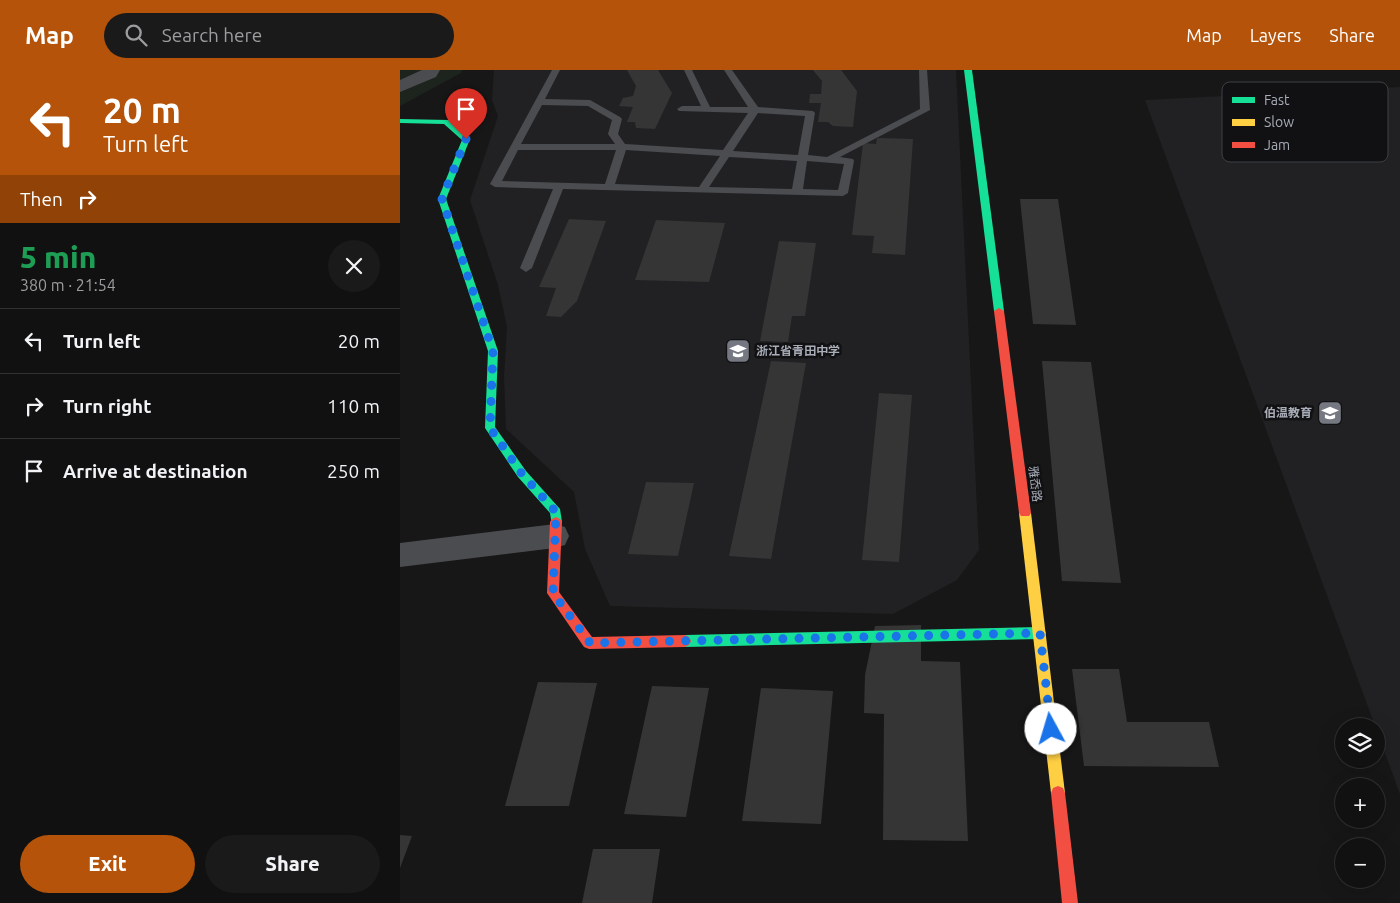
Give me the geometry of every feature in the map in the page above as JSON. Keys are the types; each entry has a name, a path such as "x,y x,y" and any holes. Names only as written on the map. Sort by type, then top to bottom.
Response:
{"street":[{"path":"400,87 430,73 431,70"},
{"name":"雅岙路","path":"968,70 1040,633 1070,903"},
{"path":"400,121 446,122 466,139 442,199 493,351 490,428 522,474 556,512 553,593 590,643 1040,633"},
{"path":"400,555 555,536"}],"lane":[{"path":"515,147 622,147 849,161 843,193 495,184 556,70"},
{"path":"688,70 707,110"},
{"path":"728,70 755,110"},
{"path":"828,160 925,110 923,70"},
{"path":"539,102 590,103 617,119 613,134 622,147"},
{"path":"682,109 810,113 797,192"},
{"path":"702,190 755,110"},
{"path":"610,187 622,147"},
{"path":"526,268 559,186"}],"shaded area":[{"path":"400,70 462,70 461,73 400,106"},
{"name":"浙江省青田中学","path":"494,70 956,70 979,550 957,580 893,614 610,606 585,549 574,492 506,429 504,376 507,327 498,285 470,200 498,116 492,100"},
{"name":"伯温教育","path":"1400,87 1400,794 1385,753 1385,718 1372,718 1145,100 1222,96 1222,162 1388,162 1388,88"}],"building":[{"path":"627,70 658,70 672,93 655,129 636,128 635,122 627,122 633,107 619,106 623,98 633,96 636,86"},
{"path":"813,70 841,70 857,91 853,127 833,126 828,122 818,122 821,103 809,103 810,94 821,94 822,81"},
{"path":"877,138 913,139 905,255 872,253 874,236 852,235 863,143 876,144"},
{"path":"1020,199 1058,199 1076,325 1033,324"},
{"path":"569,219 606,221 577,301 561,317 546,316 556,288 539,287"},
{"path":"656,220 725,223 709,282 635,280"},
{"path":"779,241 816,243 805,316 792,316 788,342 760,341"},
{"path":"771,361 806,363 771,559 729,556"},
{"path":"1042,361 1091,362 1121,583 1062,581"},
{"path":"879,393 912,395 899,562 862,560"},
{"path":"646,482 694,483 678,556 628,554"},
{"path":"921,625 921,661 960,662 968,841 883,840 884,714 864,713 865,675 875,626"},
{"path":"1072,669 1119,669 1127,722 1209,722 1219,767 1084,766"},
{"path":"538,682 597,683 569,806 505,806"},
{"path":"652,686 709,688 686,817 624,814"},
{"path":"761,688 833,691 821,824 742,821"},
{"path":"400,835 412,836 400,868"},
{"path":"593,849 660,849 652,903 582,903"}],"traffic: fast":[{"path":"968,70 999,311"},
{"path":"400,121 446,122 466,139 442,199 493,351 490,428 522,474 556,512 556,522"},
{"path":"685,641 1040,633"}],"traffic: slow":[{"path":"1025,513 1058,793"}],"traffic: jam":[{"path":"999,311 1025,513"},
{"path":"556,522 553,593 589,643 685,641"},
{"path":"1058,793 1070,903"}],"place":[{"name":"浙江省青田中学","path":"738,351"},
{"name":"伯温教育","path":"1330,413"}],"route":[{"path":"466,139 442,199 493,351 490,428 522,474 556,512 553,593 590,643 1040,633 1051,729"}]}
